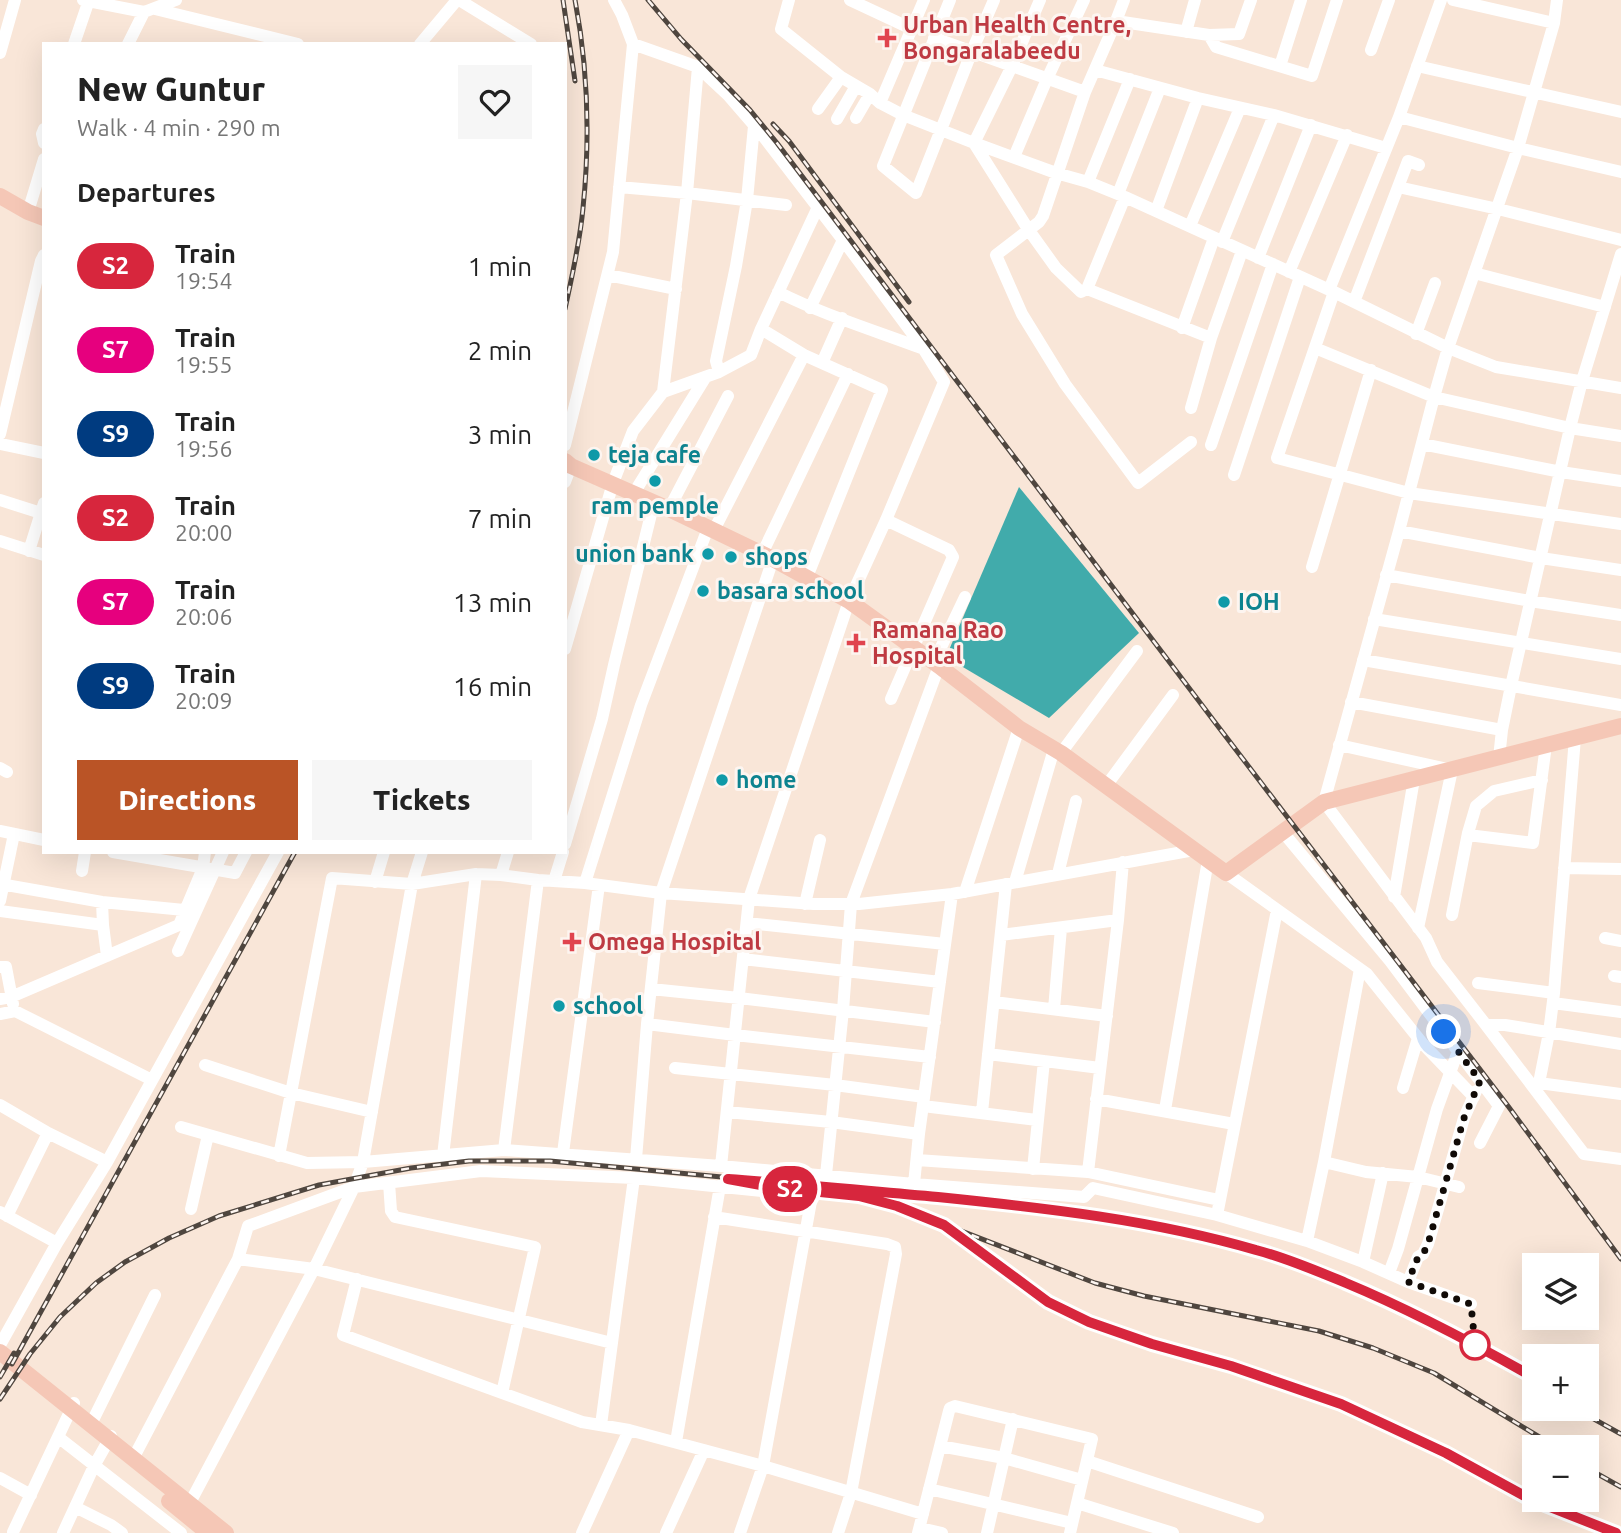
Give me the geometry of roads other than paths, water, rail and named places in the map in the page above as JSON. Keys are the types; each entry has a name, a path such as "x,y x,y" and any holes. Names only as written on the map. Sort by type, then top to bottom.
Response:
{"main road":[{"path":"0,196 36,215"},
{"path":"568,463 711,529 849,601 937,664 1019,728 1057,751 1226,873 1324,802 1621,726"},
{"path":"1,1343 226,1533"},
{"path":"0,1365 208,1533"}],"street":[{"path":"0,53 15,0"},
{"path":"75,42 87,0 150,10 289,42"},
{"path":"129,42 150,10 176,0"},
{"path":"415,42 449,0"},
{"path":"422,42 458,0 528,42"},
{"path":"567,437 613,252 633,44 614,0"},
{"path":"789,0 781,29 841,78 903,116 1056,173 1088,182 1295,274 1416,334 1496,367 1621,388"},
{"path":"850,0 912,29"},
{"path":"880,103 924,0"},
{"path":"950,0 883,166 916,193 994,0"},
{"path":"974,143 1012,66 1040,0"},
{"path":"1014,157 1084,0"},
{"path":"1124,0 1085,92 1039,222 996,255 1022,314 1065,384 1138,483 1191,442"},
{"path":"1186,32 1195,0"},
{"path":"1116,21 1209,35 1239,34 1251,0"},
{"path":"1279,66 1301,0"},
{"path":"1209,35 1216,47 1312,76 1337,0"},
{"path":"1371,51 1389,0"},
{"path":"1440,0 1399,117 1331,291 1315,348 1277,458 1409,493 1621,524"},
{"path":"1453,0 1554,23"},
{"path":"1557,0 1554,23 1518,148 1448,348 1324,802 1426,938 1437,962 1584,1154 1621,1159"},
{"path":"934,38 1085,92"},
{"path":"633,44 698,67 728,95 818,206 923,348 944,382 849,601 749,900 721,1166"},
{"path":"1417,66 1621,112"},
{"path":"568,628 612,483 633,431 663,392 677,289 698,67"},
{"path":"1095,70 1160,89 1274,115 1386,148"},
{"path":"818,109 841,78"},
{"path":"1088,182 1130,79"},
{"path":"837,119 856,86"},
{"path":"974,143 1056,268 1081,292 1087,289 1160,89"},
{"path":"856,118 870,94"},
{"path":"1156,211 1198,98"},
{"path":"1190,226 1240,108"},
{"path":"1182,328 1274,115"},
{"path":"1399,117 1621,172"},
{"path":"719,373 716,361 747,200 754,125"},
{"path":"1258,258 1311,125"},
{"path":"1234,475 1295,274 1347,135"},
{"path":"1354,302 1408,162 1419,165"},
{"path":"36,215 42,173"},
{"path":"619,187 786,205"},
{"path":"1398,187 1621,240"},
{"path":"663,392 719,373 751,355 818,206"},
{"path":"810,308 843,240"},
{"path":"1191,408 1211,338 1242,251"},
{"path":"1499,758 1502,730 1520,644 1570,428 1620,260"},
{"path":"0,434 42,263"},
{"path":"1211,445 1273,264"},
{"path":"1474,273 1605,307"},
{"path":"608,275 677,289"},
{"path":"1416,334 1435,283"},
{"path":"1087,289 1211,338"},
{"path":"778,292 810,308 923,348"},
{"path":"822,363 842,318"},
{"path":"761,329 804,355 882,390 807,577"},
{"path":"1315,348 1434,397 1570,428 1621,436"},
{"path":"585,883 642,705 711,529 804,355"},
{"path":"1311,567 1371,370"},
{"path":"636,1159 661,893 768,557 848,374"},
{"path":"634,493 705,377"},
{"path":"567,837 602,719 614,665 662,505 728,396"},
{"path":"0,444 42,453"},
{"path":"1422,444 1561,472 1621,481"},
{"path":"0,500 42,510"},
{"path":"29,551 42,513"},
{"path":"886,520 950,550 953,557 891,699"},
{"path":"1399,531 1621,570"},
{"path":"0,541 42,554"},
{"path":"1386,575 1621,615"},
{"path":"826,1175 851,904 937,664 965,597"},
{"path":"1374,619 1621,659"},
{"path":"982,1112 1001,935 1011,883 1057,751 1138,652"},
{"path":"1363,660 1621,705"},
{"path":"1106,786 1173,695"},
{"path":"1351,702 1502,730"},
{"path":"914,1184 945,944 959,893 1019,728"},
{"path":"1575,738 1554,998 1539,1083 1621,1094"},
{"path":"1339,745 1452,770 1418,928"},
{"path":"1468,835 1533,843 1546,745"},
{"path":"1394,897 1414,779"},
{"path":"1452,915 1476,806 1494,790 1542,780"},
{"path":"1058,874 1076,801"},
{"path":"0,831 42,840"},
{"path":"1282,831 1390,961 1499,1106 1480,1143"},
{"path":"0,901 14,834"},
{"path":"805,904 820,840"},
{"path":"279,1156 332,878 412,884 476,874 501,875 661,893 805,904 851,904 959,893 1194,850"},
{"path":"82,871 85,854"},
{"path":"124,854 235,873 245,854"},
{"path":"178,951 209,869 205,854"},
{"path":"6,998 179,925 184,911 220,854"},
{"path":"1,1343 57,1243 107,1162 277,854"},
{"path":"375,881 383,854"},
{"path":"192,1500 314,1269 354,1187 363,1162 412,884 421,854"},
{"path":"501,875 507,854"},
{"path":"554,881 562,854"},
{"path":"1166,1110 1208,860"},
{"path":"1088,1172 1123,862"},
{"path":"1564,868 1621,869"},
{"path":"1226,873 1367,974 1418,1038 1474,1097"},
{"path":"443,1156 476,874"},
{"path":"504,1150 538,880"},
{"path":"2,884 102,902 184,911"},
{"path":"563,1153 599,885"},
{"path":"102,902 107,956"},
{"path":"1217,1215 1277,910"},
{"path":"0,911 103,925"},
{"path":"1001,935 1118,920"},
{"path":"747,923 945,944"},
{"path":"1054,1009 1061,928"},
{"path":"1605,938 1621,941"},
{"path":"743,959 940,982"},
{"path":"0,967 6,967 6,998 15,1011 152,1080"},
{"path":"1307,1241 1360,969"},
{"path":"1478,983 1621,1012"},
{"path":"651,989 934,1022"},
{"path":"994,1002 1107,1016"},
{"path":"0,1014 15,1011"},
{"path":"647,1024 930,1057"},
{"path":"1486,1025 1506,1025 1621,1044"},
{"path":"1403,1088 1418,1038"},
{"path":"1389,1273 1437,1109 1458,1052"},
{"path":"988,1054 1100,1068"},
{"path":"1033,1169 1044,1061"},
{"path":"205,1065 291,1093 372,1112"},
{"path":"675,1068 835,1085 982,1112 1037,1119"},
{"path":"1408,1282 1418,1257 1423,1254 1428,1244 1464,1118 1480,1081"},
{"path":"1096,1099 1234,1124"},
{"path":"0,1105 48,1133 107,1162"},
{"path":"727,1112 919,1134"},
{"path":"181,1127 307,1163 363,1162 504,1150 1084,1197 1093,1188 1217,1215 1307,1241 1471,1304"},
{"path":"48,1133 4,1214 57,1243"},
{"path":"191,1209 208,1135"},
{"path":"917,1160 1088,1172 1219,1200"},
{"path":"1324,1162 1366,1172 1418,1177 1459,1187"},
{"path":"135,1455 238,1259 248,1226 354,1187 481,1171 634,1178 812,1196 763,1466 740,1533"},
{"path":"1363,1262 1383,1173"},
{"path":"601,1425 634,1178"},
{"path":"388,1183 391,1211 395,1217 535,1247 502,1393"},
{"path":"676,1442 720,1186"},
{"path":"714,1217 891,1245 897,1251 851,1493 838,1533"},
{"path":"238,1259 314,1269 612,1343"},
{"path":"357,1279 343,1335 582,1422 676,1442 923,1514"},
{"path":"93,1420 155,1295"},
{"path":"0,1524 14,1532 73,1403 235,1533"},
{"path":"929,1489 994,1503 1071,1528 1092,1439 953,1406 949,1410 929,1489 919,1530 942,1533"},
{"path":"987,1533 1013,1419"},
{"path":"582,1533 629,1430"},
{"path":"64,1533 94,1466 111,1436"},
{"path":"58,1437 181,1533"},
{"path":"940,1446 1004,1458 1082,1480"},
{"path":"666,1533 704,1450"},
{"path":"1087,1461 1258,1517"},
{"path":"0,1478 31,1495"},
{"path":"1077,1503 1173,1533"},
{"path":"75,1507 113,1530"}],"water":[{"path":"1019,487 1139,633 1049,718 946,657"}],"railway":[{"path":"563,0 575,81"},
{"path":"567,300 580,233 587,156 585,78 575,0"},
{"path":"648,0 777,143 1508,1106 1621,1259"},
{"path":"773,124 789,141 909,302"},
{"path":"12,1364 294,854"},
{"path":"0,1399 30,1354 60,1317 96,1283 125,1262 169,1238 219,1216 319,1185 411,1168 469,1161 550,1161 819,1186 1040,1209 1171,1229 1257,1250 1328,1274 1434,1323 1522,1371"},
{"path":"866,1198 897,1206 1095,1283 1144,1296 1319,1331 1373,1348 1434,1373 1536,1435"},
{"path":"961,1237 1048,1302 1089,1322 1152,1344 1211,1359 1341,1404 1446,1453 1517,1493 1616,1533"},
{"path":"0,1377 14,1353"},
{"path":"1598,1421 1621,1434"},
{"path":"1599,1475 1621,1487"}],"train":[{"name":"S2","path":"1522,1371 1387,1300 1323,1273 1259,1250 1186,1231 1109,1217 996,1203 728,1179 772,1187 859,1196 897,1206 944,1225 1048,1302 1089,1322 1152,1344 1211,1359 1341,1404 1446,1453 1517,1493 1616,1533"}],"place":[{"name":"Urban Health Centre, Bongaralabeedu","path":"887,38"},
{"name":"teja cafe","path":"594,455"},
{"name":"ram pemple","path":"655,481"},
{"name":"union bank","path":"708,554"},
{"name":"shops","path":"731,557"},
{"name":"basara school","path":"703,591"},
{"name":"IOH","path":"1224,602"},
{"name":"Ramana Rao Hospital","path":"856,643"},
{"name":"home","path":"722,780"},
{"name":"Omega Hospital","path":"572,942"},
{"name":"school","path":"559,1006"}]}
